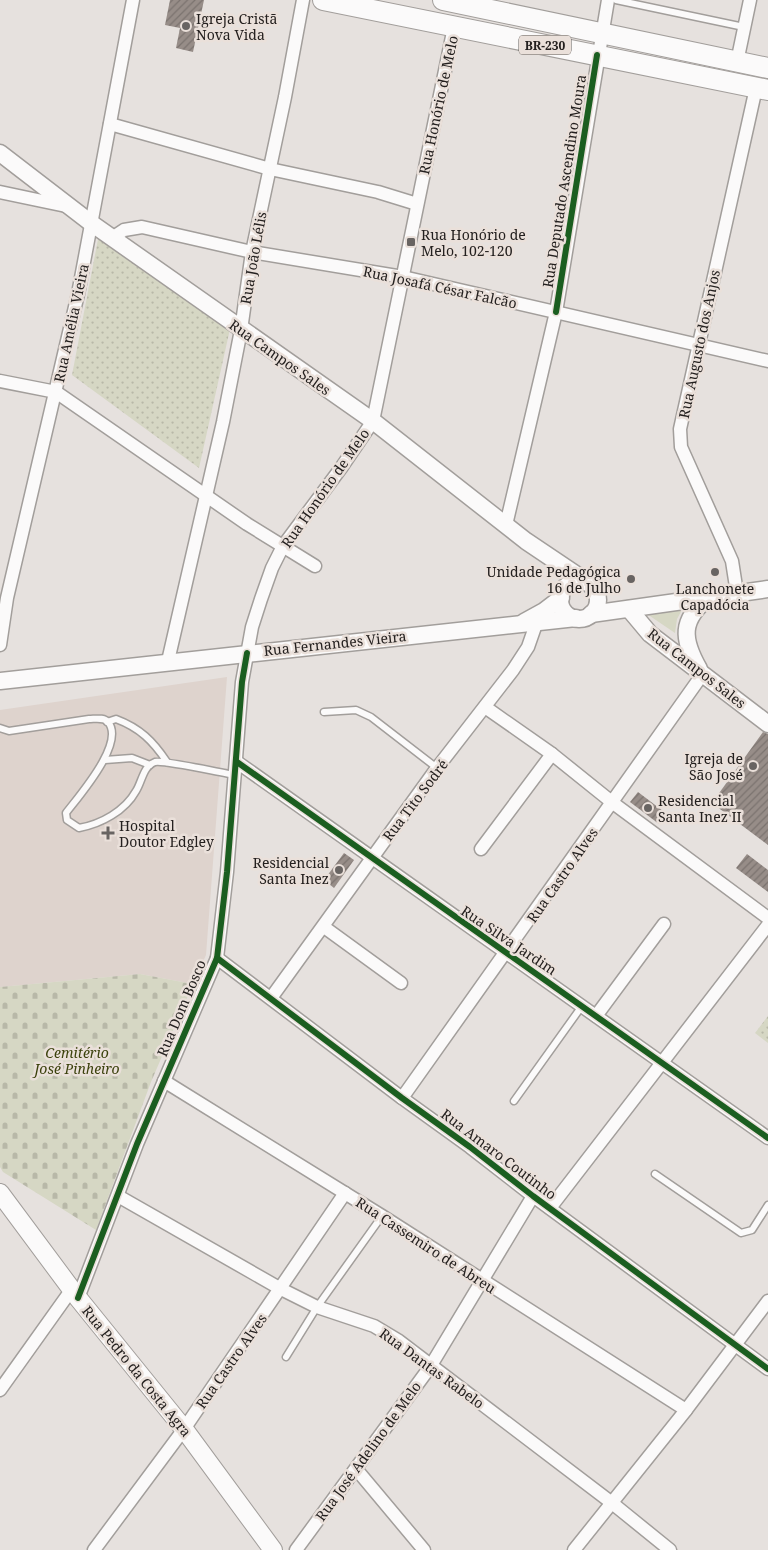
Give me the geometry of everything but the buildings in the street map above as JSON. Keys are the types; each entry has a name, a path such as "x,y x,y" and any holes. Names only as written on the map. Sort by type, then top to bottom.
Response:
{"main road":[{"name":"BR-230","path":"323,0 762,89"},
{"name":"BR-230","path":"442,0 768,68"},
{"name":"Rua Pedro da Costa Agra","path":"0,1193 75,1293 184,1429 273,1550"}],"street":[{"name":"Rua Amélia Vieira","path":"0,645 4,597 56,392 133,0"},
{"name":"Rua João Lélis","path":"168,662 207,494 241,330 252,252 303,0"},
{"name":"Rua Deputado Ascendino Moura","path":"506,526 556,312 597,55 608,0"},
{"path":"737,62 750,0"},
{"name":"Rua Honório de Melo","path":"248,653 252,627 261,599 272,568 283,546 341,468 373,420 454,27"},
{"name":"Rua Augusto dos Anjos","path":"737,593 732,561 681,447 680,429 700,347 717,259 762,89"},
{"path":"110,124 270,169 378,192 418,204"},
{"name":"Rua Campos Sales","path":"0,153 112,238 241,330 373,420 526,541 627,609 650,634 768,724"},
{"path":"0,192 73,207"},
{"name":"Rua Josafá César Falcão","path":"112,238 124,230 142,227 252,252 403,277 700,347 768,361"},
{"path":"0,381 56,392 315,566"},
{"path":"559,562 564,592 563,609 584,616 598,604 598,598 590,584 574,582 564,592"},
{"name":"Rua Fernandes Vieira","path":"0,681 529,623 768,589"},
{"name":"Rua Fernandes Vieira","path":"529,623 564,592"},
{"path":"702,675 687,647 686,636 693,612 709,597"},
{"name":"Rua Tito Sodré","path":"271,998 324,927 371,859 404,817 437,768 523,655 529,623"},
{"name":"Rua Dom Bosco","path":"75,1293 118,1196 137,1144 216,958 236,775 242,682 248,653"},
{"name":"Rua Castro Alves","path":"402,1098 702,675"},
{"path":"485,707 552,754 613,803 768,918"},
{"path":"481,848 552,754"},
{"name":"Rua Silva Jardim","path":"237,762 371,859 664,1062 768,1138"},
{"path":"596,1016 664,924"},
{"path":"550,1208 664,1062 710,998 768,924"},
{"path":"324,927 401,983"},
{"name":"Rua Amaro Coutinho","path":"216,958 533,1196 768,1369"},
{"name":"Rua Cassemiro de Abreu","path":"164,1081 382,1216 686,1410"},
{"name":"Rua Castro Alves","path":"94,1550 184,1429 345,1193"},
{"name":"Rua Dantas Rabelo","path":"118,1196 281,1289 316,1307 374,1326 399,1341 612,1503 670,1550"},
{"name":"Rua José Adelino de Melo","path":"296,1550 357,1470 430,1366 480,1280 533,1196"},
{"path":"0,1390 75,1293"},
{"path":"574,1550 686,1410 768,1301"},
{"path":"357,1470 424,1550"}],"lane":[{"path":"616,0 744,27"},
{"path":"324,712 356,710 371,716 437,768"},
{"path":"0,728 9,731 42,724 89,719 103,719 108,722 110,741 105,760 66,813 67,820 79,828 94,826 122,807 136,791 150,765"},
{"path":"108,722 116,719 130,724 154,742 167,762"},
{"path":"105,760 132,758 150,765 167,762 236,775"},
{"path":"514,1102 582,1005"},
{"path":"655,1174 741,1233 747,1233 758,1223 768,1205"},
{"path":"286,1356 316,1307 382,1216"}],"shaded area":[{"name":"Hospital Doutor Edgley","path":"227,677 206,955 193,984 140,974 0,987 0,710"}],"green space":[{"path":"99,234 230,329 199,468 72,375"},
{"path":"683,608 677,619 675,633 647,614"},
{"name":"Cemitério José Pinheiro","path":"140,974 193,984 151,1082 96,1230 3,1172 0,1167 0,987"},
{"path":"768,1016 768,1043 755,1033"}],"cycle path":[{"path":"556,312 597,55"},
{"path":"78,1298 137,1144 217,958 227,872 242,682 247,653"},
{"path":"237,762 768,1138"},
{"path":"217,958 533,1196 768,1369"}],"place":[{"name":"Igreja Cristã Nova Vida","path":"186,26"},
{"name":"Rua Honório de Melo, 102-120","path":"411,242"},
{"name":"Lanchonete Capadócia","path":"715,572"},
{"name":"Unidade Pedagógica 16 de Julho","path":"631,579"},
{"name":"Igreja de São José","path":"753,766"},
{"name":"Residencial Santa Inez II","path":"648,808"},
{"name":"Hospital Doutor Edgley","path":"108,833"},
{"name":"Residencial Santa Inez","path":"339,870"}]}
